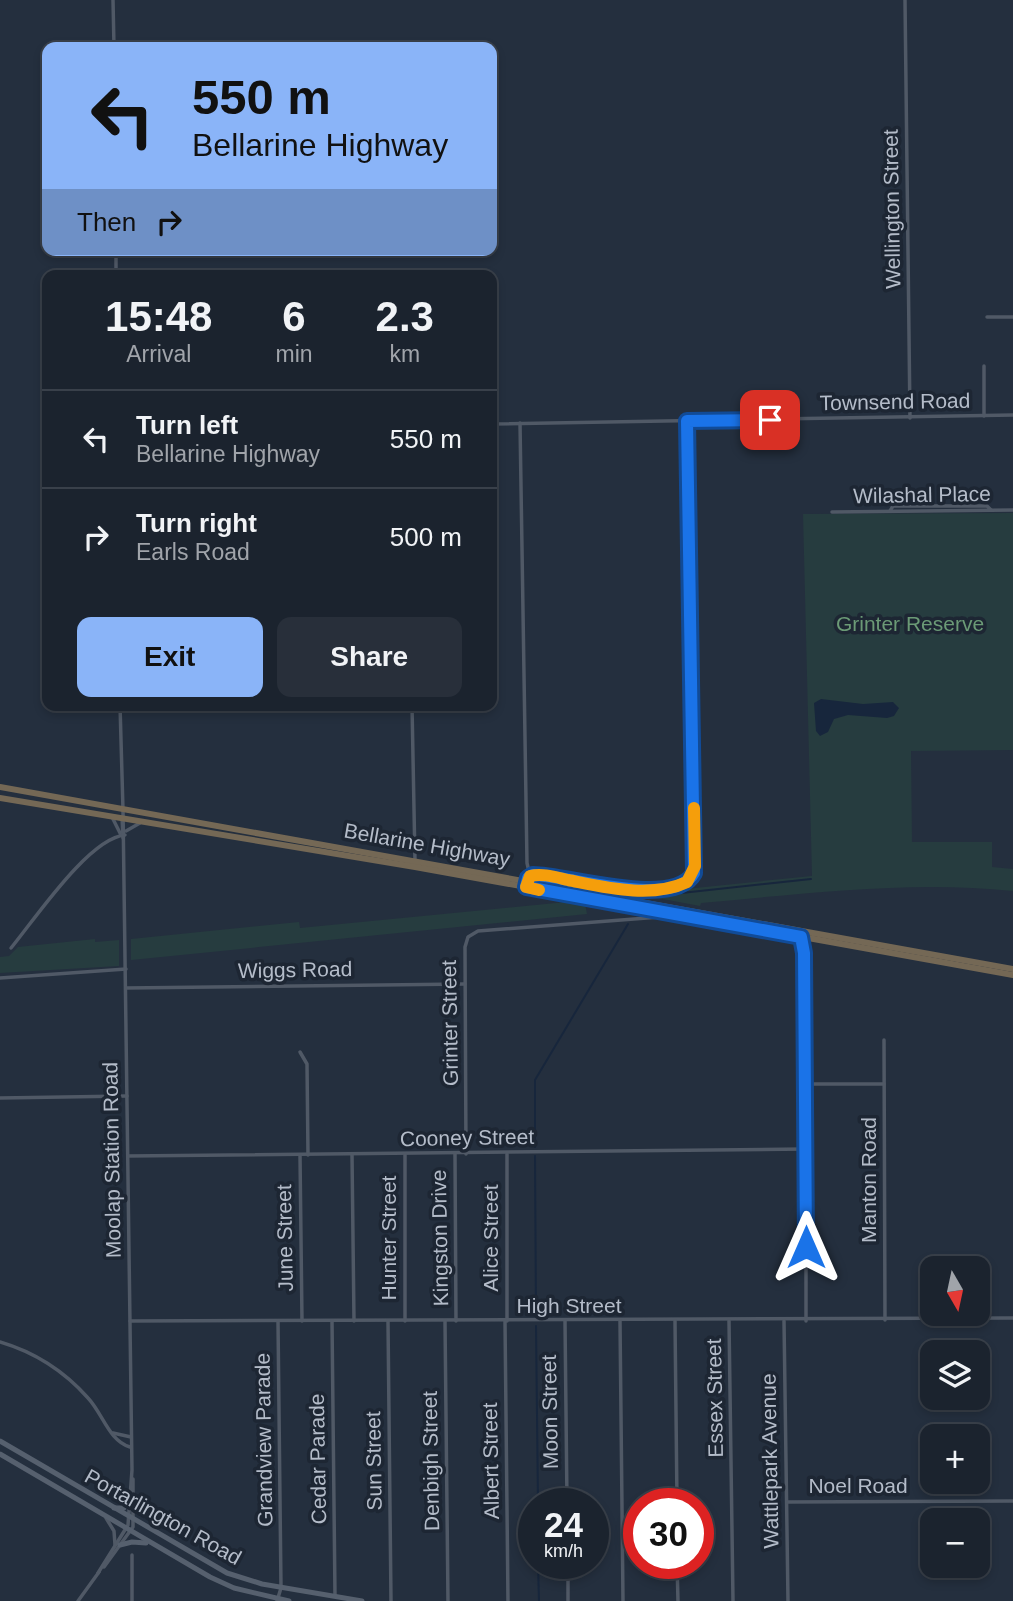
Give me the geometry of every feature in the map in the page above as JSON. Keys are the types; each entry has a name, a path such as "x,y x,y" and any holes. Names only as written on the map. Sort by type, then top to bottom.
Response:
{"highway":[{"name":"Bellarine Highway","path":"0,787 415,864"},
{"name":"Bellarine Highway","path":"0,798 528,881 1013,975"},
{"name":"Bellarine Highway","path":"528,881 650,910 1013,969"},
{"path":"650,910 663,906"}],"main road":[{"name":"Portarlington Road","path":"0,1441 227,1573 281,1588 362,1601"},
{"name":"Portarlington Road","path":"0,1454 152,1545 234,1588 289,1601"},
{"path":"111,1507 124,1508 130,1500"},
{"path":"117,1546 138,1541 152,1545"}],"street":[{"path":"113,0 114,42"},
{"name":"Wellington Street","path":"905,0 910,418"},
{"path":"987,317 1013,317"},
{"path":"984,366 984,417"},
{"name":"Townsend Road","path":"497,424 1013,416"},
{"path":"520,423 528,881 634,889 682,884 694,873 687,421"},
{"name":"Wilashal Place","path":"832,512 1013,510"},
{"name":"Moolap Station Road","path":"120,711 124,819 132,1520"},
{"path":"412,711 415,864"},
{"path":"112,817 124,835"},
{"path":"11,948 82,864 107,840 124,835 130,826 145,822"},
{"name":"Grinter Street","path":"637,918 650,910"},
{"name":"Grinter Street","path":"466,1154 465,943 473,933 679,915"},
{"path":"804,935 806,1321"},
{"path":"0,978 126,970"},
{"name":"Wiggs Road","path":"126,988 465,984"},
{"name":"Manton Road","path":"884,1040 886,1320"},
{"path":"300,1052 306,1059 308,1155"},
{"path":"805,1084 884,1084"},
{"path":"0,1098 127,1096"},
{"name":"Cooney Street","path":"128,1156 805,1149"},
{"name":"Hunter Street","path":"405,1154 405,1321"},
{"name":"Kingston Drive","path":"455,1154 456,1321"},
{"name":"Alice Street","path":"506,1321 507,1154"},
{"name":"June Street","path":"300,1155 302,1321"},
{"path":"352,1155 354,1321"},
{"name":"High Street","path":"130,1321 1011,1319"},
{"name":"Grandview Parade","path":"277,1600 281,1588 278,1321"},
{"name":"Cedar Parade","path":"332,1321 335,1597"},
{"name":"Sun Street","path":"388,1321 391,1601"},
{"name":"Denbigh Street","path":"445,1321 448,1601"},
{"name":"Albert Street","path":"506,1321 508,1601"},
{"name":"Moon Street","path":"565,1321 567,1488"},
{"path":"620,1321 623,1601"},
{"path":"675,1321 677,1488"},
{"name":"Essex Street","path":"729,1321 733,1601"},
{"name":"Wattlepark Avenue","path":"784,1321 788,1601"},
{"path":"0,1342 37,1357 66,1376 89,1399 117,1441 131,1448"},
{"path":"111,1432 118,1437 131,1437"},
{"name":"Moolap Station Road","path":"132,1470 132,1520"},
{"name":"Noel Road","path":"787,1502 1013,1502"},
{"path":"106,1518 114,1531 117,1546"},
{"path":"78,1601 128,1531 132,1520"},
{"path":"132,1555 132,1601"},
{"path":"568,1579 568,1601"},
{"path":"677,1579 678,1601"}],"green space":[{"name":"Grinter Reserve","path":"1013,513 1013,750 911,751 912,842 992,842 992,867 1013,869 1013,891 896,888 818,892 701,903 700,906 636,894 812,876 803,514"},
{"path":"576,901 585,903 587,914 131,960 131,939 299,922 300,928"},
{"path":"95,939 95,942 119,940 119,966 0,973 0,957 9,956 18,947"}],"water":[{"path":"821,699 863,704 893,702 899,708 894,716 887,718 848,715 834,719 828,732 820,736 816,731 814,703"}],"waterway":[{"path":"654,896 811,879"},
{"path":"535,1147 535,1080 628,924"},
{"path":"535,1156 536,1317"},
{"path":"536,1326 538,1488"},
{"path":"538,1579 539,1601"}],"slow traffic":[{"path":"539,890 526,887 530,876 543,875 615,889 648,889 687,882 694,873 695,866 694,808"}],"route":[{"path":"770,420 687,421 694,873 682,884 648,889 615,889 533,875 528,878 526,887 801,937 804,953 806,1247"}]}
